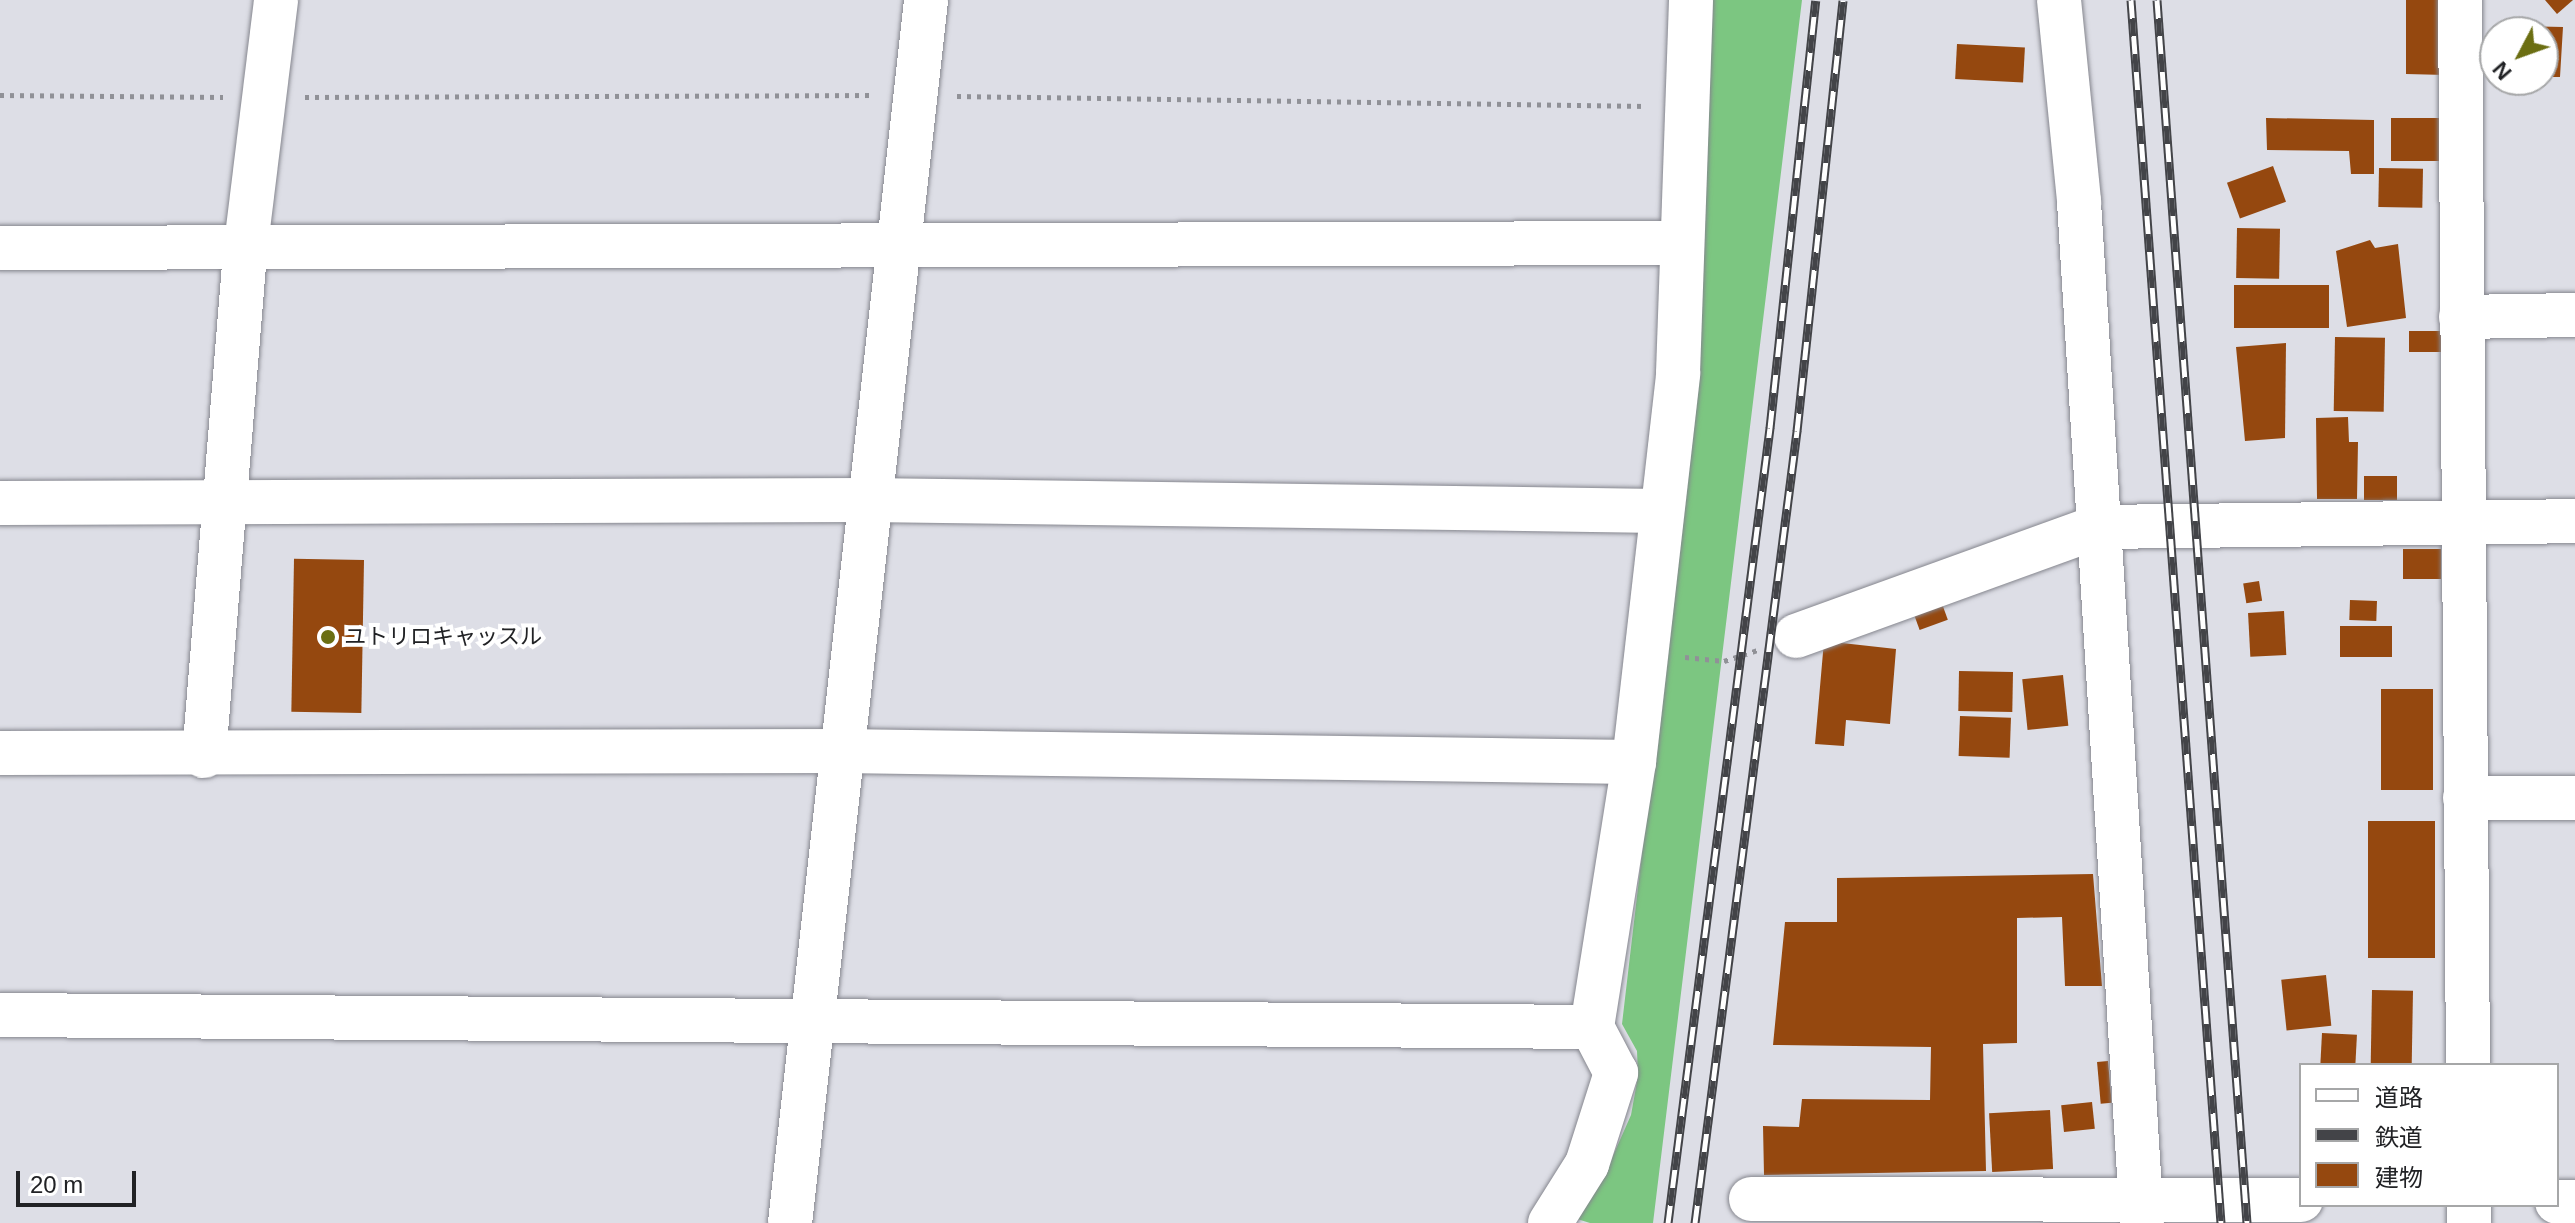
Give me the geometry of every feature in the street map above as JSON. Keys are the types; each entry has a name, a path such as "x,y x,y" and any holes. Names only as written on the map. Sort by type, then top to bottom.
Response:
{"street":[{"path":"204,756 227,505 245,253 276,0"},
{"path":"790,1223 867,500 900,247 926,0"},
{"path":"1550,1223 1608,1116 1616,1073 1592,1027 1634,762 1678,373 1691,0"},
{"path":"2059,0 2141,1211"},
{"path":"2460,0 2468,1063"},
{"path":"0,248 245,253 1682,243"},
{"path":"2461,317 2575,315"},
{"path":"0,503 227,505 867,500 1660,511"},
{"path":"1796,636 2097,527 2462,518 2575,521"},
{"path":"0,753 204,756 840,751 1634,762"},
{"path":"2465,798 2575,798"},
{"path":"0,1015 813,1018 1592,1027"},
{"path":"1751,1199 1842,1211 2141,1211 2299,1200"}],"path":[{"path":"0,95 915,95 1687,107"}],"green space":[{"path":"1713,0 1802,0 1653,1223 1590,1223 1574,1218 1608,1167 1631,1115 1638,1076 1637,1051 1622,1024 1700,359"}],"building":[{"path":"2406,0 2438,0 2446,75 2406,74"},
{"path":"2545,0 2573,0 2557,14"},
{"path":"2559,27 2563,27 2559,77"},
{"path":"1957,44 2025,48 2023,83 1955,79"},
{"path":"2266,118 2374,120 2374,174 2351,174 2349,151 2267,150"},
{"path":"2391,118 2446,118 2446,161 2391,161"},
{"path":"2273,166 2286,202 2240,218 2227,183"},
{"path":"2379,168 2423,169 2422,208 2378,207"},
{"path":"2237,228 2280,229 2279,279 2236,278"},
{"path":"2370,240 2375,248 2398,244 2406,318 2347,327 2336,251"},
{"path":"2234,285 2329,285 2329,328 2234,328"},
{"path":"2409,331 2450,331 2450,352 2409,352"},
{"path":"2335,337 2385,338 2384,412 2334,411"},
{"path":"2286,343 2285,438 2245,441 2236,347"},
{"path":"2348,417 2349,442 2358,442 2357,499 2317,499 2316,418"},
{"path":"2364,476 2397,476 2397,500 2364,500"},
{"path":"2403,549 2441,549 2441,579 2403,579"},
{"name":"ユトリロキャッスル","path":"294,559 364,560 361,713 291,712"},
{"path":"2259,581 2262,601 2246,603 2243,584"},
{"path":"2350,600 2377,601 2376,621 2349,620"},
{"path":"1941,601 1948,620 1920,630 1913,611"},
{"path":"2284,611 2286,655 2250,657 2248,613"},
{"path":"2340,626 2392,626 2392,657 2340,657"},
{"path":"1824,641 1896,649 1890,724 1846,720 1844,746 1815,744"},
{"path":"1959,671 2013,672 2012,712 1958,711"},
{"path":"2063,675 2068,726 2028,730 2022,679"},
{"path":"2381,689 2433,689 2433,790 2381,790"},
{"path":"1960,716 2011,718 2010,758 1959,756"},
{"path":"2368,821 2435,821 2435,958 2368,958"},
{"path":"2093,874 2102,986 2065,986 2062,917 2017,918 2017,1043 1983,1044 1986,1171 1764,1175 1763,1126 1799,1127 1802,1099 1930,1100 1931,1047 1773,1045 1785,922 1837,922 1837,878"},
{"path":"2326,975 2331,1026 2287,1030 2281,980"},
{"path":"2372,990 2413,991 2412,1063 2371,1063"},
{"path":"2322,1033 2357,1035 2355,1063 2320,1063"},
{"path":"2108,1061 2112,1103 2101,1104 2097,1062"},
{"path":"2092,1102 2095,1129 2064,1132 2061,1105"},
{"path":"2050,1110 2053,1169 1992,1172 1989,1113"}],"railway":[{"path":"1668,1223 1770,428 1816,0"},
{"path":"1695,1223 1797,431 1843,0"},
{"path":"2131,0 2221,1223"},
{"path":"2157,0 2247,1223"}],"place":[{"name":"ユトリロキャッスル","path":"328,637"}]}
